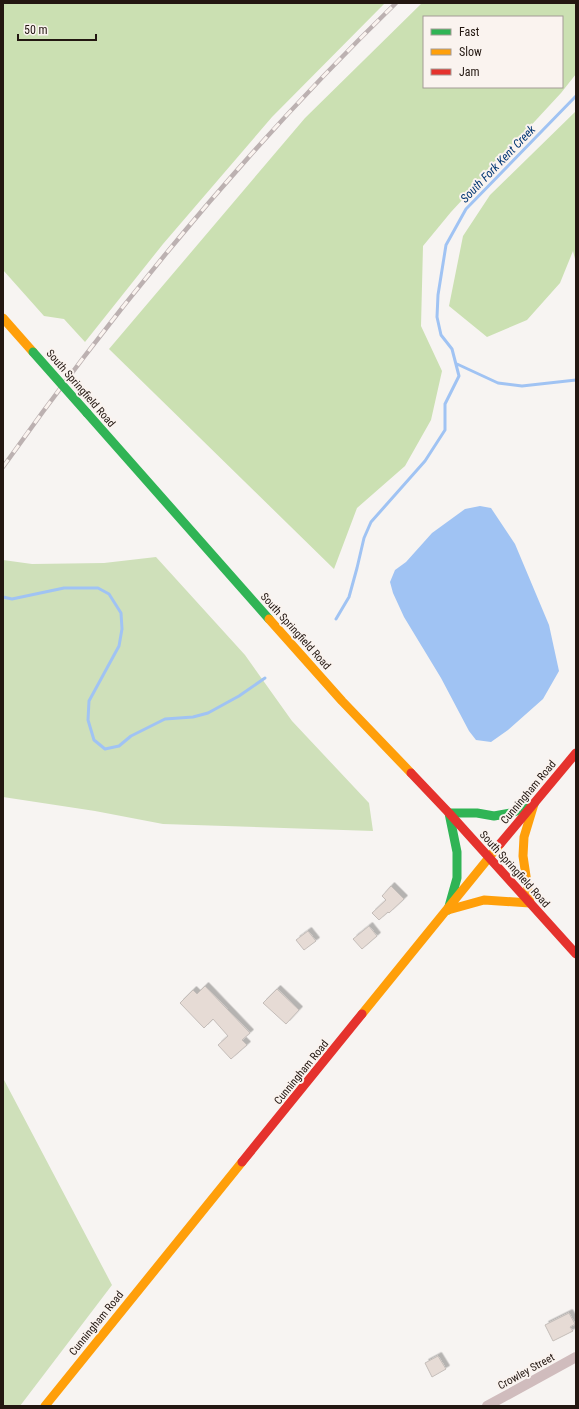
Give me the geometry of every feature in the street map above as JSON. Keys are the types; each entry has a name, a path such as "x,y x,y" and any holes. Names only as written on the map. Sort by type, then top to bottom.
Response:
{"main road":[{"name":"South Springfield Road","path":"3,318 342,702 449,813 576,954"},
{"name":"Cunningham Road","path":"44,1406 576,753"},
{"path":"448,910 457,878 457,852 449,813 477,813 494,816 511,813 534,804"},
{"path":"448,910 484,900 530,903 523,856 524,837 534,804"}],"street":[{"name":"Crowley Street","path":"487,1406 576,1357"}],"green space":[{"path":"3,3 385,3 272,117 163,244 85,342 64,319 44,316 3,270"},
{"path":"422,3 576,3 576,74 561,93 451,212 423,246 421,326 442,371 431,420 405,466 357,508 334,569 109,349 305,118"},
{"path":"576,111 576,263 573,251 560,283 527,320 487,337 449,306 463,236 490,195"},
{"path":"156,557 245,655 292,721 369,803 373,831 163,824 95,811 3,797 3,560 32,564 104,563"},
{"path":"3,1078 112,1285 20,1406 3,1406"}],"water":[{"path":"480,506 491,508 515,544 549,625 559,671 543,699 508,730 491,742 476,740 469,731 441,678 404,617 393,593 390,582 395,570 406,562 432,533 465,509"}],"building":[{"path":"391,886 404,899 379,920 372,913 386,900 382,896"},
{"path":"369,926 377,936 362,949 353,939"},
{"path":"308,931 316,941 304,950 296,940"},
{"path":"205,986 250,1033 242,1040 247,1045 231,1059 218,1045 228,1036 213,1019 204,1028 180,1003 193,990 197,994"},
{"path":"277,989 299,1010 286,1024 263,1003"},
{"path":"569,1313 575,1324 570,1327 573,1331 553,1341 545,1325"},
{"path":"438,1356 446,1369 432,1377 425,1363"}],"waterway":[{"name":"South Fork Kent Creek","path":"336,619 349,597 364,538 371,522 425,461 445,430 445,404 459,376 452,349 441,335 437,317 438,295 446,245 466,209 576,96"},
{"path":"457,364 498,383 522,386 576,380"},
{"name":"South Fork Kent Creek","path":"3,597 12,599 64,588 98,588 109,594 121,613 122,629 119,646 89,701 88,720 94,740 105,749 119,746 131,736 165,719 193,717 208,713 239,696 265,678"}],"railway":[{"path":"3,467 93,345 189,226 289,112 396,3"}],"traffic: fast":[{"path":"33,352 87,413"},
{"path":"87,413 269,619"},
{"path":"448,910 457,878 457,852 449,813 477,813 494,816 511,813 534,804"}],"traffic: slow":[{"path":"3,318 33,352"},
{"path":"269,619 342,701 411,773"},
{"path":"530,903 523,856 524,837 534,804"},
{"path":"362,1014 500,844"},
{"path":"448,910 484,900 530,903"},
{"path":"45,1406 242,1162"}],"traffic: jam":[{"path":"500,844 576,753"},
{"path":"411,773 576,954"},
{"path":"242,1162 362,1014"}]}
